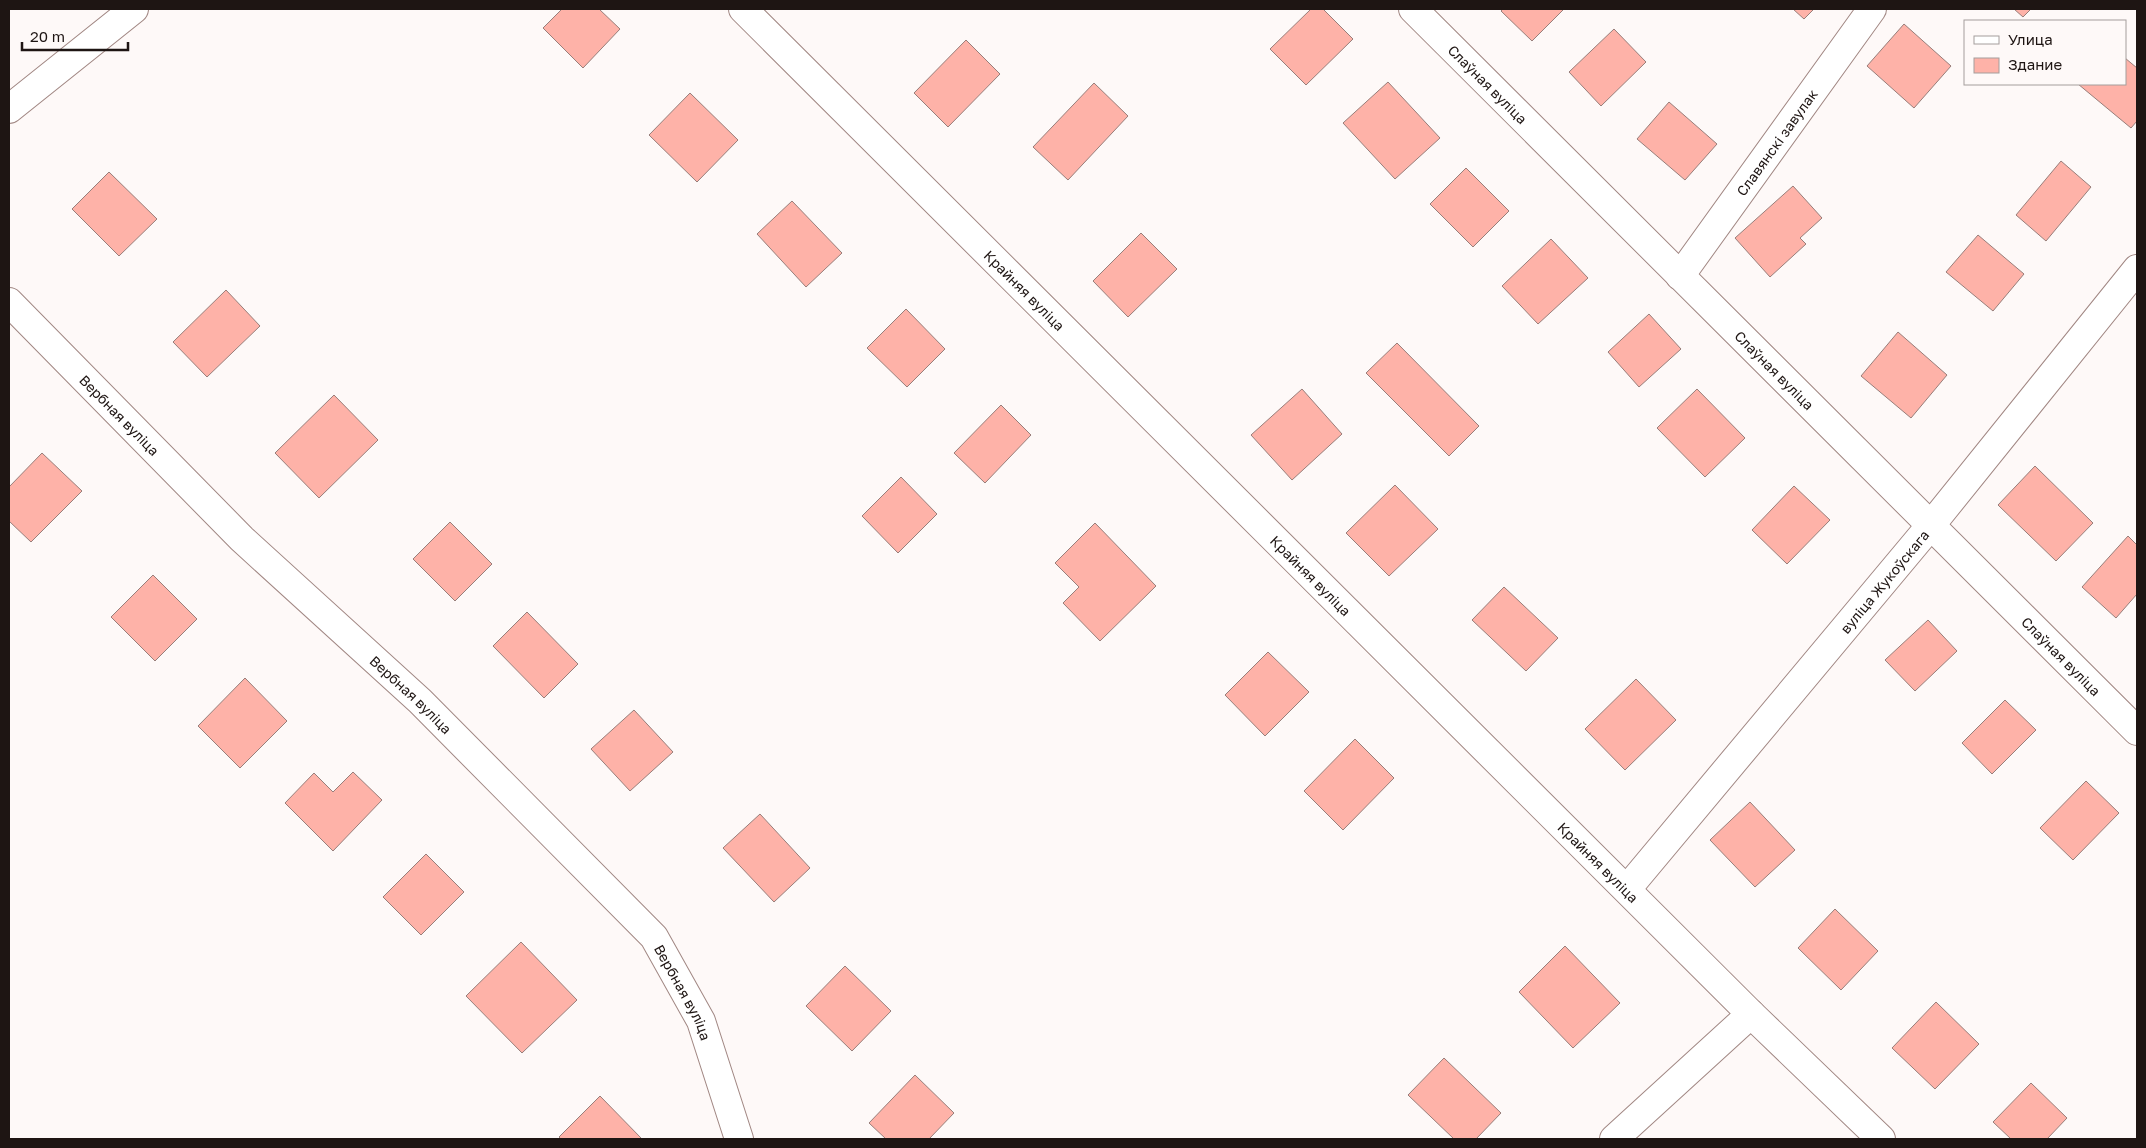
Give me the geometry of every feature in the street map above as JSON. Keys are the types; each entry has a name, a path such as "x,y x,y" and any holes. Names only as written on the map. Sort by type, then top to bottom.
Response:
{"street":[{"path":"9,109 134,9"},
{"name":"Крайняя вуліца","path":"743,9 1627,890 1882,1139"},
{"name":"Слаўная вуліца","path":"1413,9 2137,731"},
{"name":"Славянскі завулак","path":"1680,276 1872,9"},
{"name":"вуліца Жукоўскага","path":"1627,890 1931,525 2137,269"},
{"name":"Вербная вуліца","path":"9,302 242,539 420,701 654,937 701,1021 739,1139"},
{"path":"1614,1139 1752,1014"}],"building":[{"path":"562,9 599,9 620,29 583,68 543,28"},
{"path":"1311,9 1323,9 1353,39 1306,85 1270,49"},
{"path":"1503,9 1564,9 1532,41 1501,11"},
{"path":"1793,9 1814,9 1804,19"},
{"path":"2014,9 2031,9 2023,17"},
{"path":"1904,24 1951,66 1914,108 1867,66"},
{"path":"1614,29 1646,62 1601,106 1569,72"},
{"path":"966,40 1000,74 948,127 914,93"},
{"path":"2126,59 2137,68 2137,121 2131,128 2079,85 2126,85"},
{"path":"1388,82 1440,138 1395,179 1343,123"},
{"path":"1094,83 1128,116 1068,180 1033,147"},
{"path":"690,93 738,140 697,182 649,135"},
{"path":"1669,102 1717,144 1685,180 1637,139"},
{"path":"2061,161 2091,187 2046,241 2016,215"},
{"path":"1466,168 1509,211 1473,247 1430,204"},
{"path":"109,172 157,219 119,256 72,209"},
{"path":"1793,186 1822,218 1800,238 1806,244 1770,277 1735,238"},
{"path":"792,201 842,253 806,287 757,234"},
{"path":"1141,233 1177,269 1128,317 1093,281"},
{"path":"1978,235 2024,274 1993,311 1946,272"},
{"path":"1551,239 1588,278 1538,324 1502,286"},
{"path":"226,290 260,326 207,377 173,342"},
{"path":"906,309 945,349 907,387 867,348"},
{"path":"1649,314 1681,349 1639,387 1608,352"},
{"path":"1898,332 1947,375 1911,418 1861,376"},
{"path":"1397,343 1479,426 1449,456 1366,373"},
{"path":"1302,389 1342,434 1292,480 1251,435"},
{"path":"1697,389 1745,438 1705,477 1657,428"},
{"path":"334,395 378,440 319,498 275,453"},
{"path":"1001,405 1031,435 985,483 954,453"},
{"path":"42,453 82,491 31,542 9,521 9,487"},
{"path":"2035,466 2093,523 2056,561 1998,505"},
{"path":"901,477 937,514 898,553 862,516"},
{"path":"1395,485 1438,529 1389,576 1346,533"},
{"path":"1794,486 1830,520 1787,564 1752,530"},
{"path":"450,522 492,564 455,601 413,559"},
{"path":"1095,523 1156,586 1100,641 1063,603 1079,587 1055,563"},
{"path":"2128,536 2137,545 2137,594 2116,618 2082,587"},
{"path":"153,575 197,619 155,661 111,617"},
{"path":"1504,587 1558,638 1526,671 1472,620"},
{"path":"527,612 578,664 544,698 493,646"},
{"path":"1928,620 1957,651 1915,691 1885,660"},
{"path":"1268,652 1309,692 1265,736 1225,695"},
{"path":"245,678 287,721 240,768 198,726"},
{"path":"1636,679 1676,720 1625,770 1585,729"},
{"path":"2005,700 2036,730 1992,774 1962,743"},
{"path":"634,710 673,752 630,791 591,749"},
{"path":"1355,739 1394,778 1343,830 1304,791"},
{"path":"353,772 382,800 333,851 285,803 314,773 333,792"},
{"path":"2086,781 2119,813 2073,860 2040,828"},
{"path":"1750,802 1795,850 1755,887 1710,840"},
{"path":"760,814 810,868 774,902 723,848"},
{"path":"426,854 464,892 421,935 383,897"},
{"path":"1835,909 1878,951 1841,990 1798,948"},
{"path":"521,942 577,1000 522,1053 466,996"},
{"path":"1565,946 1620,1003 1573,1048 1519,992"},
{"path":"845,966 891,1011 852,1051 806,1006"},
{"path":"1936,1002 1979,1044 1935,1089 1892,1048"},
{"path":"1444,1058 1501,1113 1476,1139 1454,1139 1408,1095"},
{"path":"915,1075 954,1113 929,1139 886,1139 869,1123"},
{"path":"2031,1083 2067,1118 2047,1139 2011,1139 1993,1122"},
{"path":"600,1096 642,1139 561,1139 559,1137"}]}
